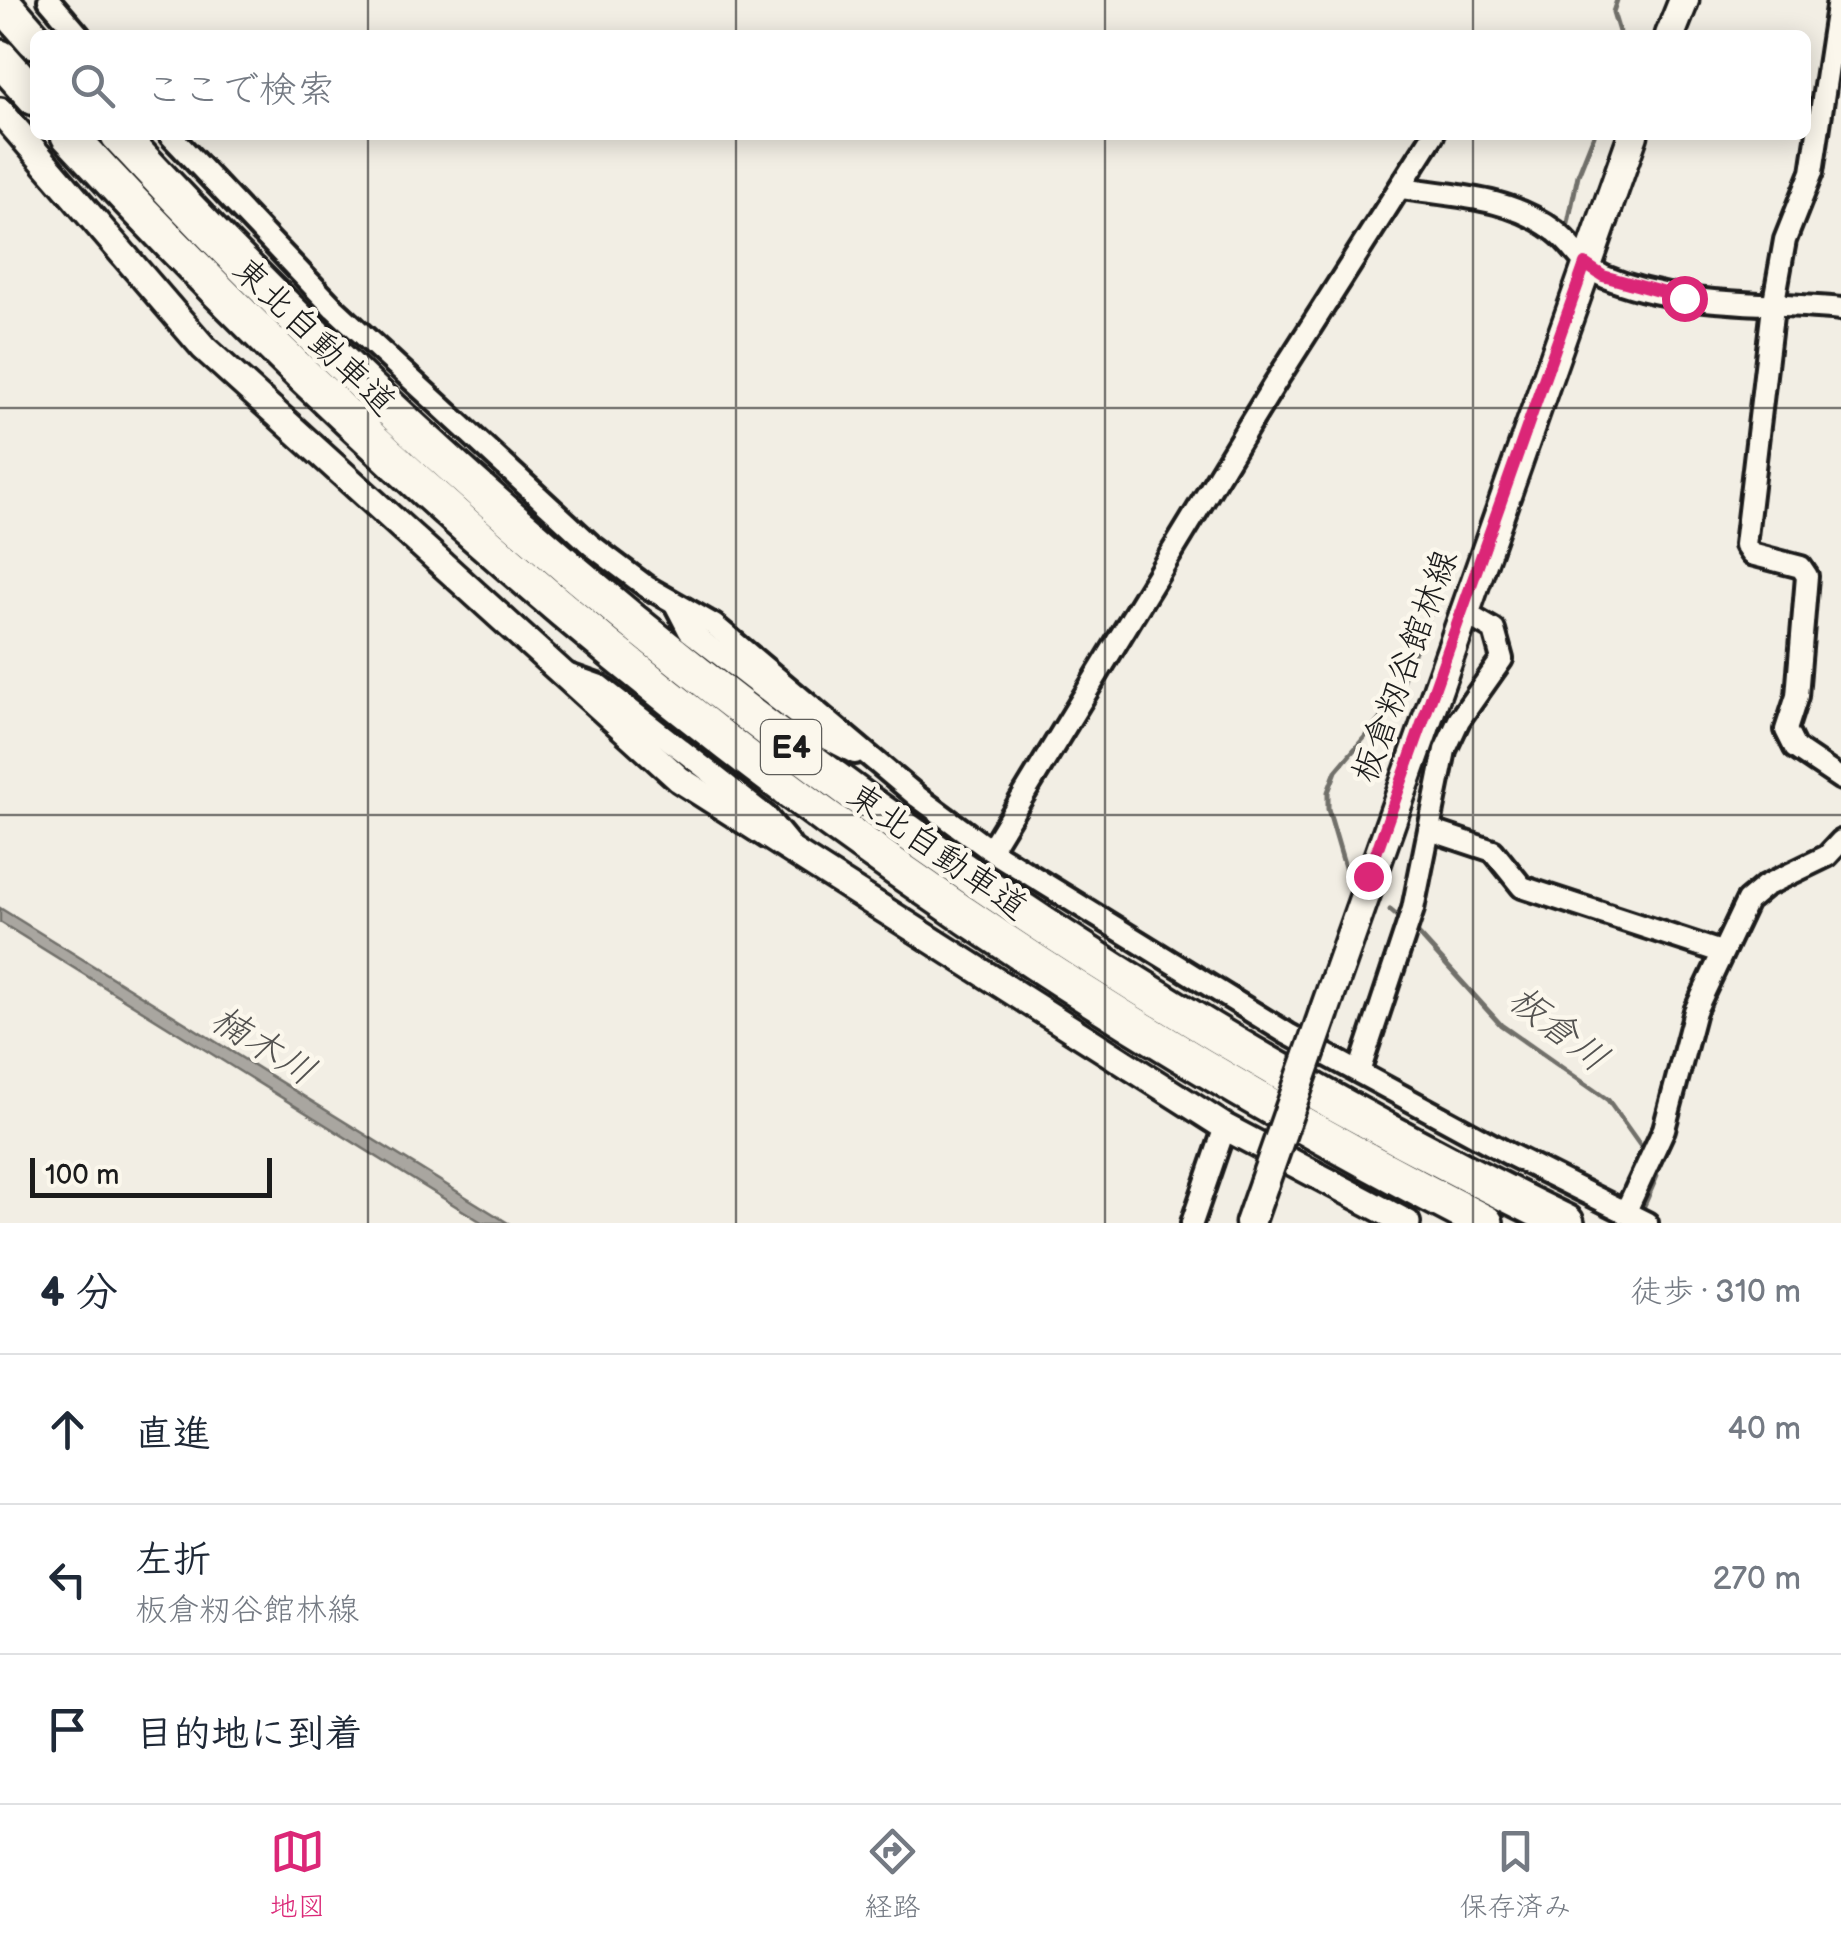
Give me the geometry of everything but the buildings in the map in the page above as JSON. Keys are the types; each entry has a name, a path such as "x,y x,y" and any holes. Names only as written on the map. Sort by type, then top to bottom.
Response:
{"highway":[{"path":"0,0 30,34"},
{"path":"0,58 30,91"},
{"name":"東北自動車道","path":"74,140 322,396 517,573 661,695 850,837 1043,969 1288,1117 1485,1223"},
{"name":"東北自動車道","path":"124,140 252,276 438,455 625,617 778,737 954,865 1199,1023 1314,1090 1566,1223"}],"main road":[{"path":"1672,30 1684,0"},
{"name":"板倉籾谷館林線","path":"1250,1223 1630,140"}],"street":[{"path":"50,0 75,30"},
{"path":"1838,0 1812,172 1785,240 1744,545 1751,554 1801,567 1807,576 1797,696 1786,730 1795,748 1841,779"},
{"path":"0,111 204,348 680,779 1225,1127 1408,1223"},
{"path":"175,140 334,308 591,545 675,604 714,625 827,717 874,763 990,850 1359,1072 1647,1223"},
{"path":"990,850 1275,383 1431,140"},
{"path":"1402,188 1511,205 1556,232 1585,264 1603,276 1684,298 1841,309"},
{"path":"675,604 689,631 748,685 828,739 874,763"},
{"path":"1359,1072 1413,909 1446,750 1459,720 1502,658 1494,630 1463,612"},
{"path":"1430,830 1493,851 1522,887 1720,952"},
{"path":"1624,1213 1664,1129 1695,1011 1747,902 1765,886 1827,856 1841,841"},
{"path":"1192,1223 1225,1127"}],"shaded area":[{"path":"0,908 508,1223 483,1223 0,922"}],"waterway":[{"name":"板倉川","path":"1617,0 1613,12 1618,30"},
{"name":"板倉川","path":"1567,228 1578,175 1592,140"},
{"name":"板倉川","path":"1347,874 1328,809 1328,792 1336,771 1392,705 1437,599"},
{"name":"板倉川","path":"1390,910 1404,922"},
{"name":"板倉川","path":"1413,928 1501,1025 1608,1100 1647,1155"},
{"name":"板倉川","path":"1643,1208 1657,1176 1654,1169"}],"route":[{"path":"1368,876 1585,264 1603,276 1684,298"}],"water label":[{"name":"楠木川","path":"264,1045"}]}
